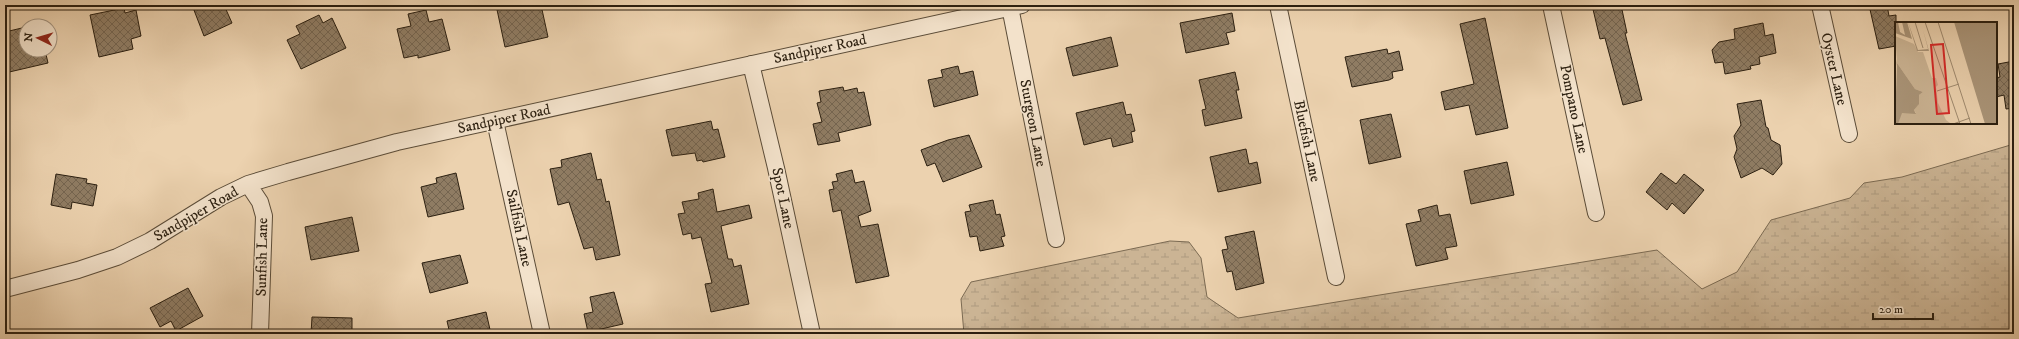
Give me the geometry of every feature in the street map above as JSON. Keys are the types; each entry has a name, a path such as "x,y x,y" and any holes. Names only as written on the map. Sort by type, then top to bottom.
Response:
{"street":[{"name":"Bluefish Lane","path":"1278,5 1336,278"},
{"name":"Pompano Lane","path":"1551,5 1596,213"},
{"name":"Oyster Lane","path":"1820,5 1849,134"},
{"name":"Sandpiper Road","path":"5,289 78,270 117,257 150,241 221,197 248,184 398,142 1016,6"},
{"name":"Sturgeon Lane","path":"1016,6 1056,239"},
{"name":"Spot Lane","path":"751,64 776,168 812,334"},
{"name":"Sailfish Lane","path":"495,121 542,334"},
{"name":"Sunfish Lane","path":"248,184 260,202 264,216 260,334"}],"green space":[{"path":"2014,144 2014,334 964,334 961,299 971,282 1170,241 1189,242 1201,258 1207,297 1238,318 1657,250 1702,289 1737,272 1771,220 1850,198 1864,183 1902,177"}],"building":[{"path":"192,5 224,5 232,23 204,36"},
{"path":"496,5 541,5 548,37 505,47"},
{"path":"1592,5 1621,5 1627,33 1625,33 1642,100 1623,105 1605,38 1600,39"},
{"path":"1869,5 1887,5 1889,16 1896,15 1895,46 1879,49"},
{"path":"124,8 125,13 136,10 141,36 131,39 133,49 99,57 90,15"},
{"path":"426,10 429,22 442,19 450,50 418,58 418,55 404,58 397,29 411,26 408,14"},
{"path":"1232,13 1235,31 1226,33 1229,44 1186,53 1180,23"},
{"path":"319,15 323,23 332,18 346,48 301,69 287,40 300,34 296,26"},
{"path":"1485,18 1508,128 1476,135 1469,105 1445,110 1441,92 1474,84 1460,24"},
{"path":"1763,23 1765,36 1773,34 1776,53 1759,57 1760,64 1750,66 1751,69 1725,74 1723,62 1715,63 1712,50 1719,42 1735,39 1734,29"},
{"path":"18,29 18,58 47,58 48,63 5,73 5,32"},
{"path":"1111,37 1118,66 1073,76 1066,48"},
{"path":"1387,49 1388,54 1399,51 1403,70 1392,72 1393,78 1389,80 1352,87 1345,57"},
{"path":"2014,61 2014,108 2006,109 2004,95 1997,97 1997,78 2000,77 1998,64"},
{"path":"958,66 960,74 973,71 978,95 934,107 928,80 943,77 941,70"},
{"path":"1235,72 1239,90 1236,90 1242,118 1205,126 1202,110 1206,109 1199,80"},
{"path":"843,87 844,91 857,88 858,93 864,92 871,125 838,133 840,141 818,145 813,124 822,122 817,103 821,102 819,91"},
{"path":"1761,100 1766,127 1768,128 1771,140 1780,145 1782,164 1773,175 1762,168 1741,178 1734,157 1737,149 1734,136 1741,125 1737,104"},
{"path":"1123,102 1126,115 1131,114 1135,131 1131,132 1133,142 1113,147 1111,138 1084,145 1076,113"},
{"path":"1391,114 1401,157 1369,164 1360,120"},
{"path":"711,121 713,130 718,129 725,157 703,162 702,160 697,161 695,153 672,156 666,130"},
{"path":"969,135 982,167 943,182 935,163 927,166 921,150 948,140"},
{"path":"1246,149 1249,164 1257,162 1261,183 1218,192 1210,157"},
{"path":"591,153 597,180 601,179 606,202 609,201 620,255 596,260 593,247 584,249 569,202 558,205 550,169 562,167 561,160"},
{"path":"1507,162 1514,195 1471,204 1464,171"},
{"path":"852,170 855,183 864,181 871,211 858,216 861,227 878,224 889,276 856,283 841,210 833,212 829,190 834,189 832,182 838,181 836,174"},
{"path":"456,173 464,209 428,217 421,187 437,183 436,178"},
{"path":"1661,173 1676,184 1684,174 1704,190 1684,214 1672,203 1667,210 1646,192"},
{"path":"56,174 87,179 86,183 97,185 93,206 72,202 71,209 51,205"},
{"path":"713,189 717,212 749,205 752,218 721,226 728,259 732,259 734,267 741,265 749,304 711,312 705,284 712,283 701,237 692,239 691,233 683,235 678,214 685,213 682,202 699,199 698,193"},
{"path":"993,200 996,215 1000,214 1005,236 1001,237 1004,246 980,251 977,236 970,237 965,212 971,211 969,205"},
{"path":"1437,205 1439,216 1450,214 1457,246 1445,248 1448,259 1416,266 1406,224 1421,221 1418,210"},
{"path":"352,217 359,251 311,260 305,227"},
{"path":"1254,231 1264,283 1236,290 1232,271 1227,272 1222,250 1228,249 1225,237"},
{"path":"460,255 468,283 430,293 422,263"},
{"path":"188,288 203,316 176,331 171,321 160,327 150,308"},
{"path":"614,292 623,324 588,332 584,314 593,312 590,297"},
{"path":"486,312 491,334 450,334 447,321"},
{"path":"312,317 352,318 352,334 311,334"}]}
